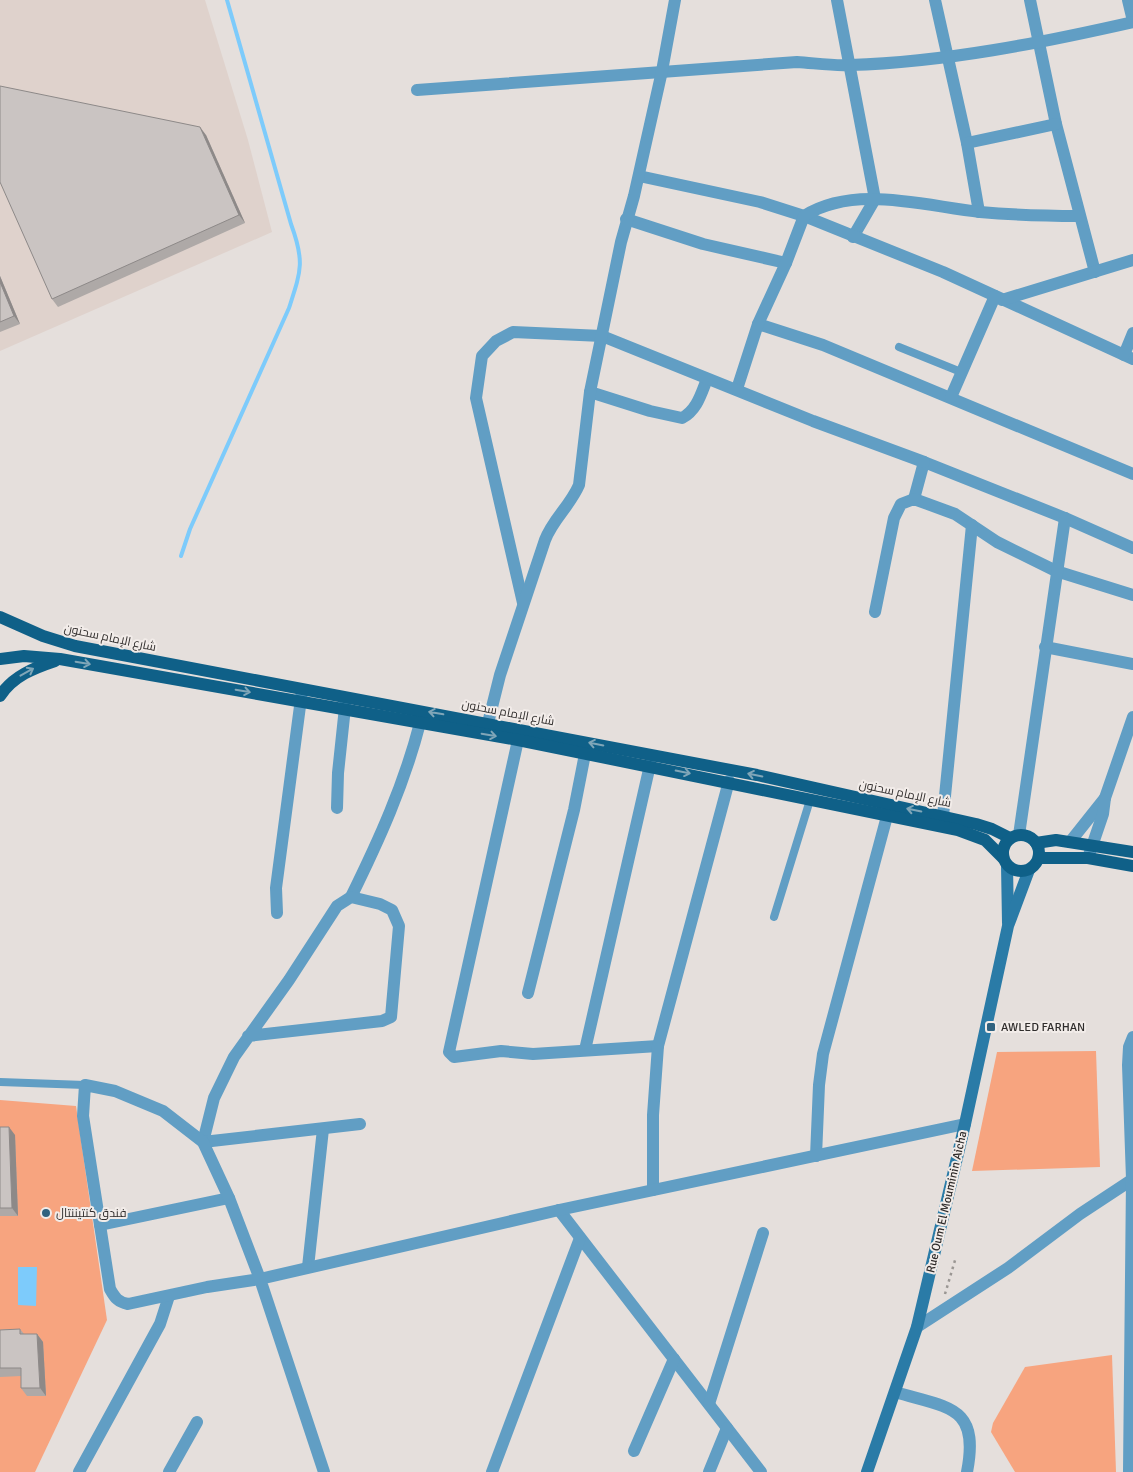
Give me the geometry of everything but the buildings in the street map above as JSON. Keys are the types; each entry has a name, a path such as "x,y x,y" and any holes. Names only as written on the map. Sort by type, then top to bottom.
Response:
{"main road":[{"name":"شارع الإمام سحنون","path":"0,617 43,636 75,646 301,695"},
{"name":"شارع الإمام سحنون","path":"0,659 24,656 60,659 488,723 757,775 971,834 985,840 1005,861"},
{"path":"0,696 17,678 33,668 60,659"},
{"name":"شارع الإمام سحنون","path":"345,703 420,723 650,765 810,800 943,816 992,828 1015,837"},
{"path":"1015,837 1031,838 1036,843 1039,850 1039,858 1029,870 1021,872 1005,861 1003,851 1015,837"},
{"path":"1036,843 1056,840 1133,852"},
{"path":"1039,858 1088,858 1133,866"}],"street":[{"path":"488,723 500,675 550,526 575,495 579,485 590,392 626,219 639,176 662,71 675,0"},
{"path":"837,0 875,199 853,237"},
{"path":"935,0 967,143 979,212"},
{"path":"1030,0 1056,124 1095,272"},
{"path":"417,90 797,62 849,65 947,57 1039,43 1133,22 1128,0"},
{"path":"967,143 1056,124"},
{"path":"639,176 760,202 804,216 942,272 1129,357 1133,332"},
{"path":"737,389 758,324 786,263 804,216 820,207 875,199 979,212 1079,216"},
{"path":"626,219 703,244 786,263"},
{"path":"951,398 961,372 998,298 1133,260"},
{"path":"758,324 823,345 1133,474"},
{"path":"524,604 476,398 482,356 496,341 513,332 602,336 813,421 924,462 1065,518 1133,548"},
{"path":"590,392 650,411 682,418 690,414 696,406 707,379"},
{"path":"914,499 924,462"},
{"path":"875,612 897,509 906,501 914,499 955,514 997,542 1056,571 1133,595"},
{"path":"1015,837 1065,518"},
{"path":"943,816 972,525"},
{"path":"1045,647 1133,664"},
{"path":"277,913 276,888 301,695"},
{"path":"337,808 338,774 345,703"},
{"path":"1088,858 1091,844 1103,814 1105,798 1133,717"},
{"path":"202,1142 208,1114 222,1078 248,1036 337,906 351,897 384,830 409,765 420,723"},
{"path":"518,740 448,1050 454,1057 501,1051 533,1054 658,1046"},
{"path":"528,992 574,810 585,754"},
{"path":"585,1050 650,765"},
{"path":"653,1190 653,1115 658,1046 729,781"},
{"path":"1070,842 1105,798"},
{"path":"816,1156 823,1054 889,810"},
{"name":"Rue Oum El Mouminin Aicha","path":"1005,861 1008,926"},
{"name":"Rue Oum El Mouminin Aicha","path":"867,1472 917,1327 966,1124 1008,926 1029,870"},
{"path":"248,1036 382,1021 390,1017 398,931 397,921 392,910 386,906 351,897"},
{"path":"1129,1472 1132,1362 1132,1179 1128,1065 1129,1047 1133,1037"},
{"path":"322,1471 260,1279 229,1198 202,1142 163,1111 115,1091 85,1085 83,1116 109,1281 115,1298 121,1303 128,1304 260,1279 559,1210 966,1124"},
{"path":"202,1142 360,1124"},
{"path":"308,1267 323,1129"},
{"path":"917,1327 1008,1268 1132,1179"},
{"path":"100,1225 229,1198"},
{"path":"559,1210 760,1472"},
{"path":"709,1404 763,1233"},
{"path":"492,1472 580,1238"},
{"path":"79,1472 160,1324 169,1296"},
{"path":"634,1451 674,1359"},
{"path":"895,1392 943,1406 957,1413 966,1422 971,1453 967,1472"},
{"path":"169,1472 197,1422"},
{"path":"709,1472 727,1428"}],"lane":[{"path":"899,347 961,372"},
{"path":"774,917 810,800"},
{"path":"0,1082 85,1085"}],"path":[{"path":"939,1312 956,1258"}],"shaded area":[{"path":"0,0 205,0 248,140 272,232 0,351"},
{"path":"1096,1051 1100,1167 972,1171 997,1052"},
{"name":"فندق كنتيننتال","path":"0,1100 76,1106 107,1320 35,1472 0,1472"},
{"path":"1112,1355 1116,1472 1015,1472 991,1432 993,1423 1025,1367"}],"water":[{"path":"18,1267 37,1267 36,1306 18,1305"}],"waterway":[{"path":"181,556 190,529 289,308 300,266 295,237 227,0"}],"place":[{"name":"AWLED FARHAN","path":"991,1027"},
{"name":"فندق كنتيننتال","path":"46,1213"}]}
